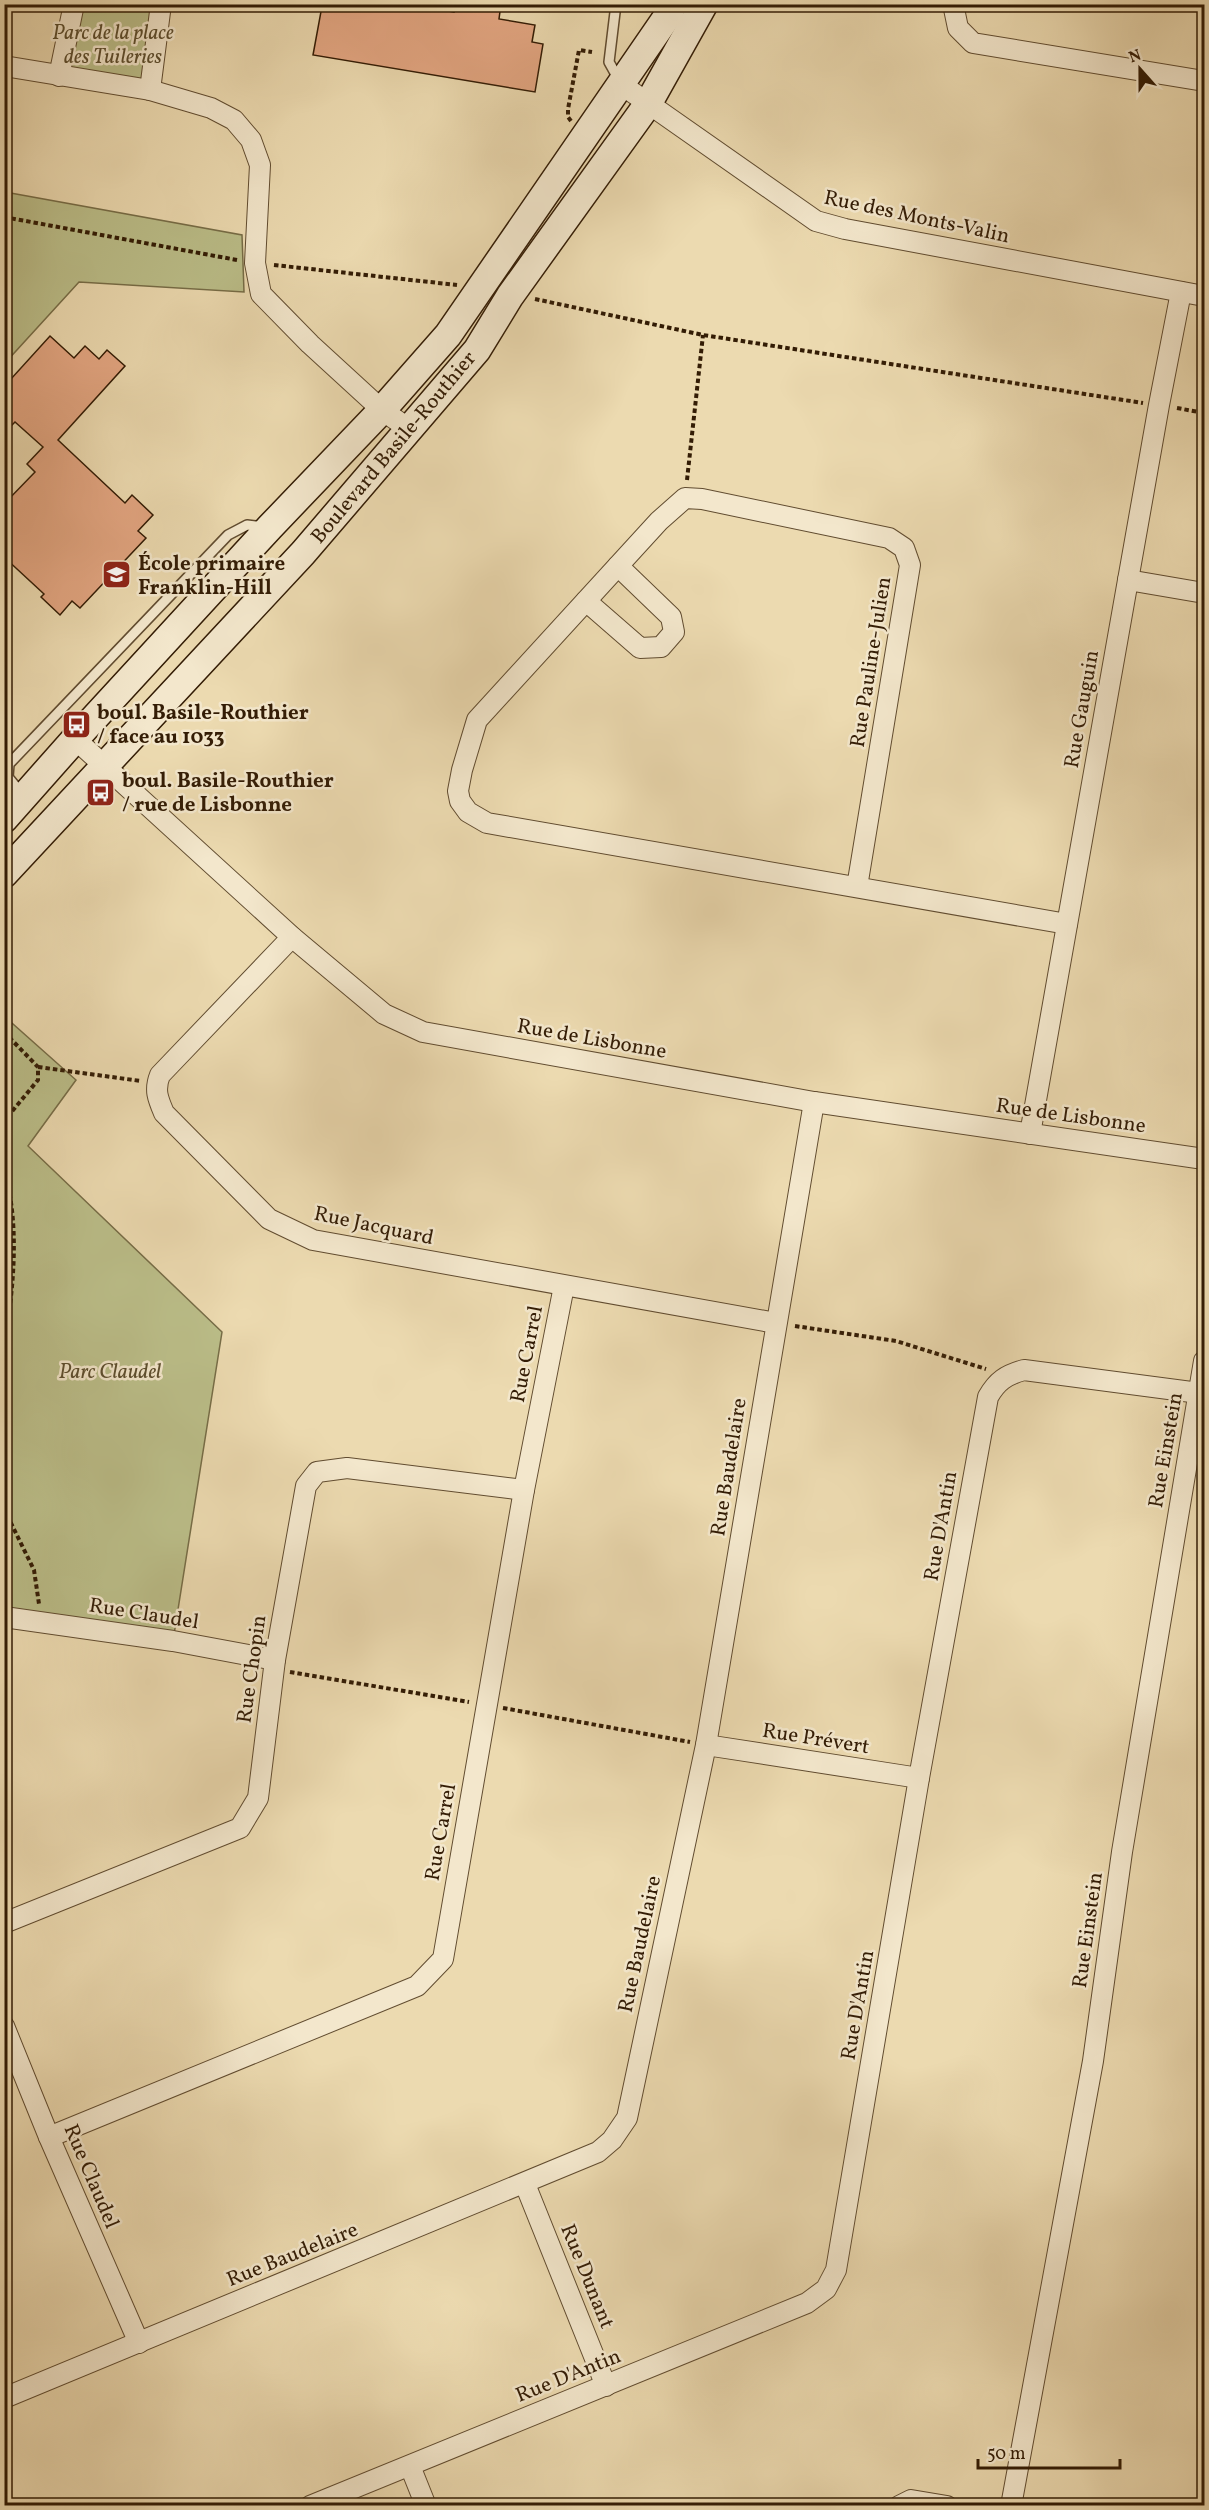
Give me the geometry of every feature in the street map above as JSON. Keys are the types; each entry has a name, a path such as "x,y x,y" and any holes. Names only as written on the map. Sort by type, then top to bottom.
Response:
{"street":[{"path":"59,76 74,4"},
{"path":"150,90 160,4"},
{"name":"Boulevard Basile-Routhier","path":"4,819 270,527 382,410 448,335 622,85 669,14 673,4"},
{"name":"Boulevard Basile-Routhier","path":"4,874 303,553 477,350 510,296 648,104 704,4"},
{"path":"953,4 958,28 973,43 1204,81"},
{"path":"4,66 150,90 211,108 234,120 251,140 260,165 255,263 261,294 304,338 382,410 409,429"},
{"name":"Rue des Monts-Valin","path":"622,85 816,221 845,229 1204,296"},
{"name":"Rue Gauguin","path":"1030,1134 1158,405 1181,292"},
{"path":"685,498 659,521 477,720 462,770 459,791 460,801 468,812 487,823 1067,924"},
{"name":"Rue Pauline-Julien","path":"685,498 702,499 889,538 904,548 909,565 857,887"},
{"path":"270,527 303,553"},
{"path":"586,601 640,648 661,647 674,632 671,617 618,566"},
{"path":"1128,580 1204,593"},
{"name":"Rue de Lisbonne","path":"75,739 292,937 384,1014 423,1032 814,1102 1204,1159"},
{"path":"156,1083 160,1075 292,937"},
{"name":"Rue Jacquard","path":"156,1083 157,1098 164,1113 269,1219 313,1240 776,1323"},
{"name":"Rue Baudelaire","path":"4,2398 598,2152 612,2140 627,2118 706,1745 814,1102"},
{"name":"Rue Carrel","path":"49,2137 417,1986 443,1959 524,1490 564,1286"},
{"name":"Rue Einstein","path":"1011,2505 1093,2061 1122,1852 1204,1361"},
{"path":"1004,1378 1024,1370 1199,1393"},
{"name":"Rue D'Antin","path":"310,2505 807,2303 826,2289 836,2270 919,1778 988,1397 996,1383 1004,1378"},
{"name":"Rue Chopin","path":"4,1923 240,1827 258,1798 275,1660 306,1486 317,1472 346,1468 524,1490"},
{"name":"Rue Claudel","path":"4,1617 173,1641 275,1660"},
{"name":"Rue Prévert","path":"706,1745 919,1778"},
{"name":"Rue Claudel","path":"4,2026 49,2137 139,2343"},
{"name":"Rue Dunant","path":"525,2184 606,2386"},
{"path":"410,2466 426,2505"},
{"path":"899,2505 911,2500 947,2505"}],"lane":[{"path":"616,4 609,62 622,85"},
{"path":"24,797 8,777 9,764 228,535 246,525 270,527"}],"path":[{"path":"587,134 568,117 568,109 579,50 592,52"},
{"path":"4,217 255,263 482,288"},
{"path":"510,296 534,299 703,335 1204,413"},
{"path":"685,498 703,335"},
{"path":"4,1032 38,1067 156,1083"},
{"path":"4,1121 39,1080 38,1067"},
{"path":"4,1172 11,1191 14,1265 10,1312 4,1342"},
{"path":"776,1323 896,1341 975,1364 1004,1378"},
{"path":"4,1509 34,1570 42,1622"}],"green space":[{"name":"Parc de la place des Tuileries","path":"74,5 161,5 150,90 59,76"},
{"path":"5,192 242,235 244,292 79,282 5,363"},
{"name":"Parc Claudel","path":"4,1016 76,1080 28,1146 222,1332 173,1641 5,1617"}],"building":[{"path":"334,4 411,4 454,12 455,4 501,4 499,19 535,25 532,42 543,44 535,92 313,55 322,6 333,8"},
{"path":"50,336 74,358 85,346 99,359 107,350 125,366 58,440 125,503 132,495 153,515 138,531 146,538 80,608 72,601 60,615 41,597 44,594 4,557 4,504 35,472 27,464 43,447 15,422 4,433 4,377 11,379"}],"place":[{"name":"École primaire Franklin-Hill","path":"117,575"},
{"name":"boul. Basile-Routhier / face au 1033","path":"76,724"},
{"name":"boul. Basile-Routhier / rue de Lisbonne","path":"101,792"}]}
